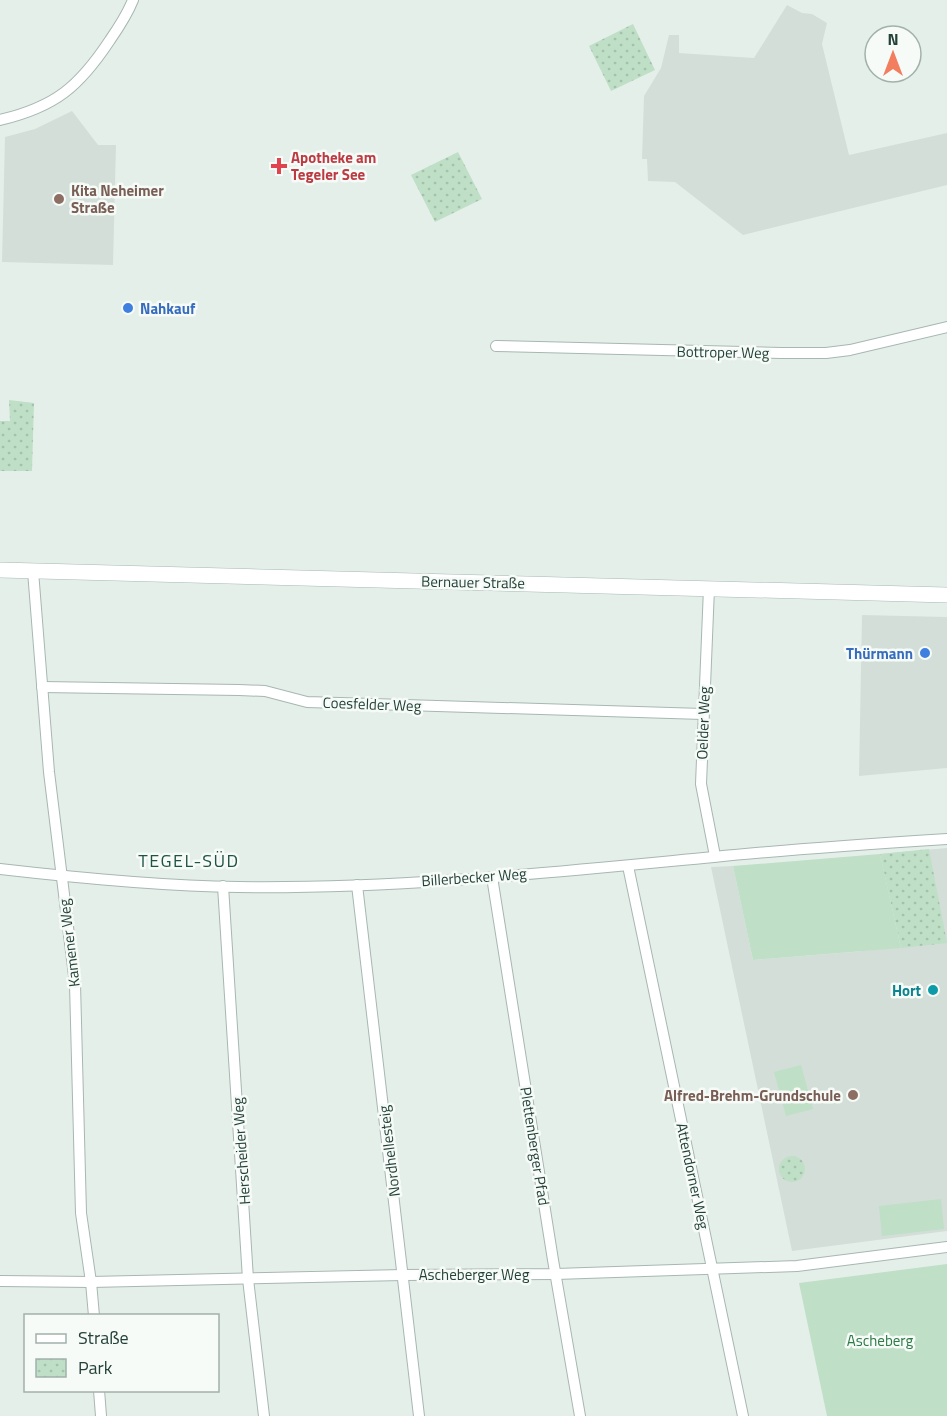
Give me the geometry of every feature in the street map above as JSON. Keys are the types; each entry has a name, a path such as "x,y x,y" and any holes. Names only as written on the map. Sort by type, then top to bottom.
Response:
{"main road":[{"name":"Bernauer Straße","path":"0,570 947,595"}],"street":[{"path":"0,120 46,105 79,82 97,60 128,13 133,0"},
{"name":"Bottroper Weg","path":"496,346 826,353 850,350 947,327"},
{"name":"Kamener Weg","path":"33,571 60,876 75,984 81,1213 94,1314"},
{"name":"Oelder Weg","path":"709,588 701,784 715,856"},
{"name":"Coesfelder Weg","path":"42,687 239,690 265,692 307,702 703,714"},
{"name":"Billerbecker Weg","path":"0,869 60,876 223,886 357,885 492,877 715,856 947,839"},
{"name":"Attendorner Weg","path":"628,866 743,1416"},
{"name":"Plettenberger Pfad","path":"492,877 580,1416"},
{"name":"Nordhellesteig","path":"357,885 419,1416"},
{"name":"Herscheider Weg","path":"223,886 248,1279 264,1416"},
{"name":"Ascheberger Weg","path":"0,1281 91,1282 556,1274 797,1266 947,1247"},
{"path":"99,1392 101,1416"}],"shaded area":[{"path":"787,5 802,13 812,14 827,23 822,44 849,155 947,133 947,185 743,235 675,182 648,181 647,159 642,159 644,96 661,68 669,35 679,35 679,53 754,58"},
{"name":"Kita Neheimer Straße","path":"72,111 98,145 116,145 113,265 2,262 5,137 35,129"},
{"path":"862,615 947,617 947,768 859,776"},
{"name":"Alfred-Brehm-Grundschule","path":"947,848 947,1231 792,1251 711,867 733,866 753,960 853,952 901,947 880,854"}],"green space":[{"path":"633,24 655,70 611,91 589,46"},
{"path":"458,152 482,199 435,222 411,175"},
{"path":"9,400 34,403 32,471 0,471 0,421 10,421"},
{"path":"929,849 947,943 901,948 880,854"},
{"path":"880,854 901,948 753,960 733,866"},
{"path":"801,1065 813,1109 786,1116 774,1072"},
{"path":"792,1156 801,1160 805,1169 801,1178 792,1182 783,1178 779,1169 783,1160"},
{"path":"941,1199 944,1229 882,1236 879,1206"},
{"name":"Ascheberg","path":"947,1264 947,1416 827,1416 799,1283"}],"place":[{"name":"Apotheke am Tegeler See","path":"279,166"},
{"name":"Kita Neheimer Straße","path":"59,199"},
{"name":"Nahkauf","path":"128,308"},
{"name":"Thürmann","path":"925,653"},
{"name":"Hort","path":"933,990"},
{"name":"Alfred-Brehm-Grundschule","path":"853,1095"}],"district":[{"name":"TEGEL-SÜD","path":"189,860"}]}
